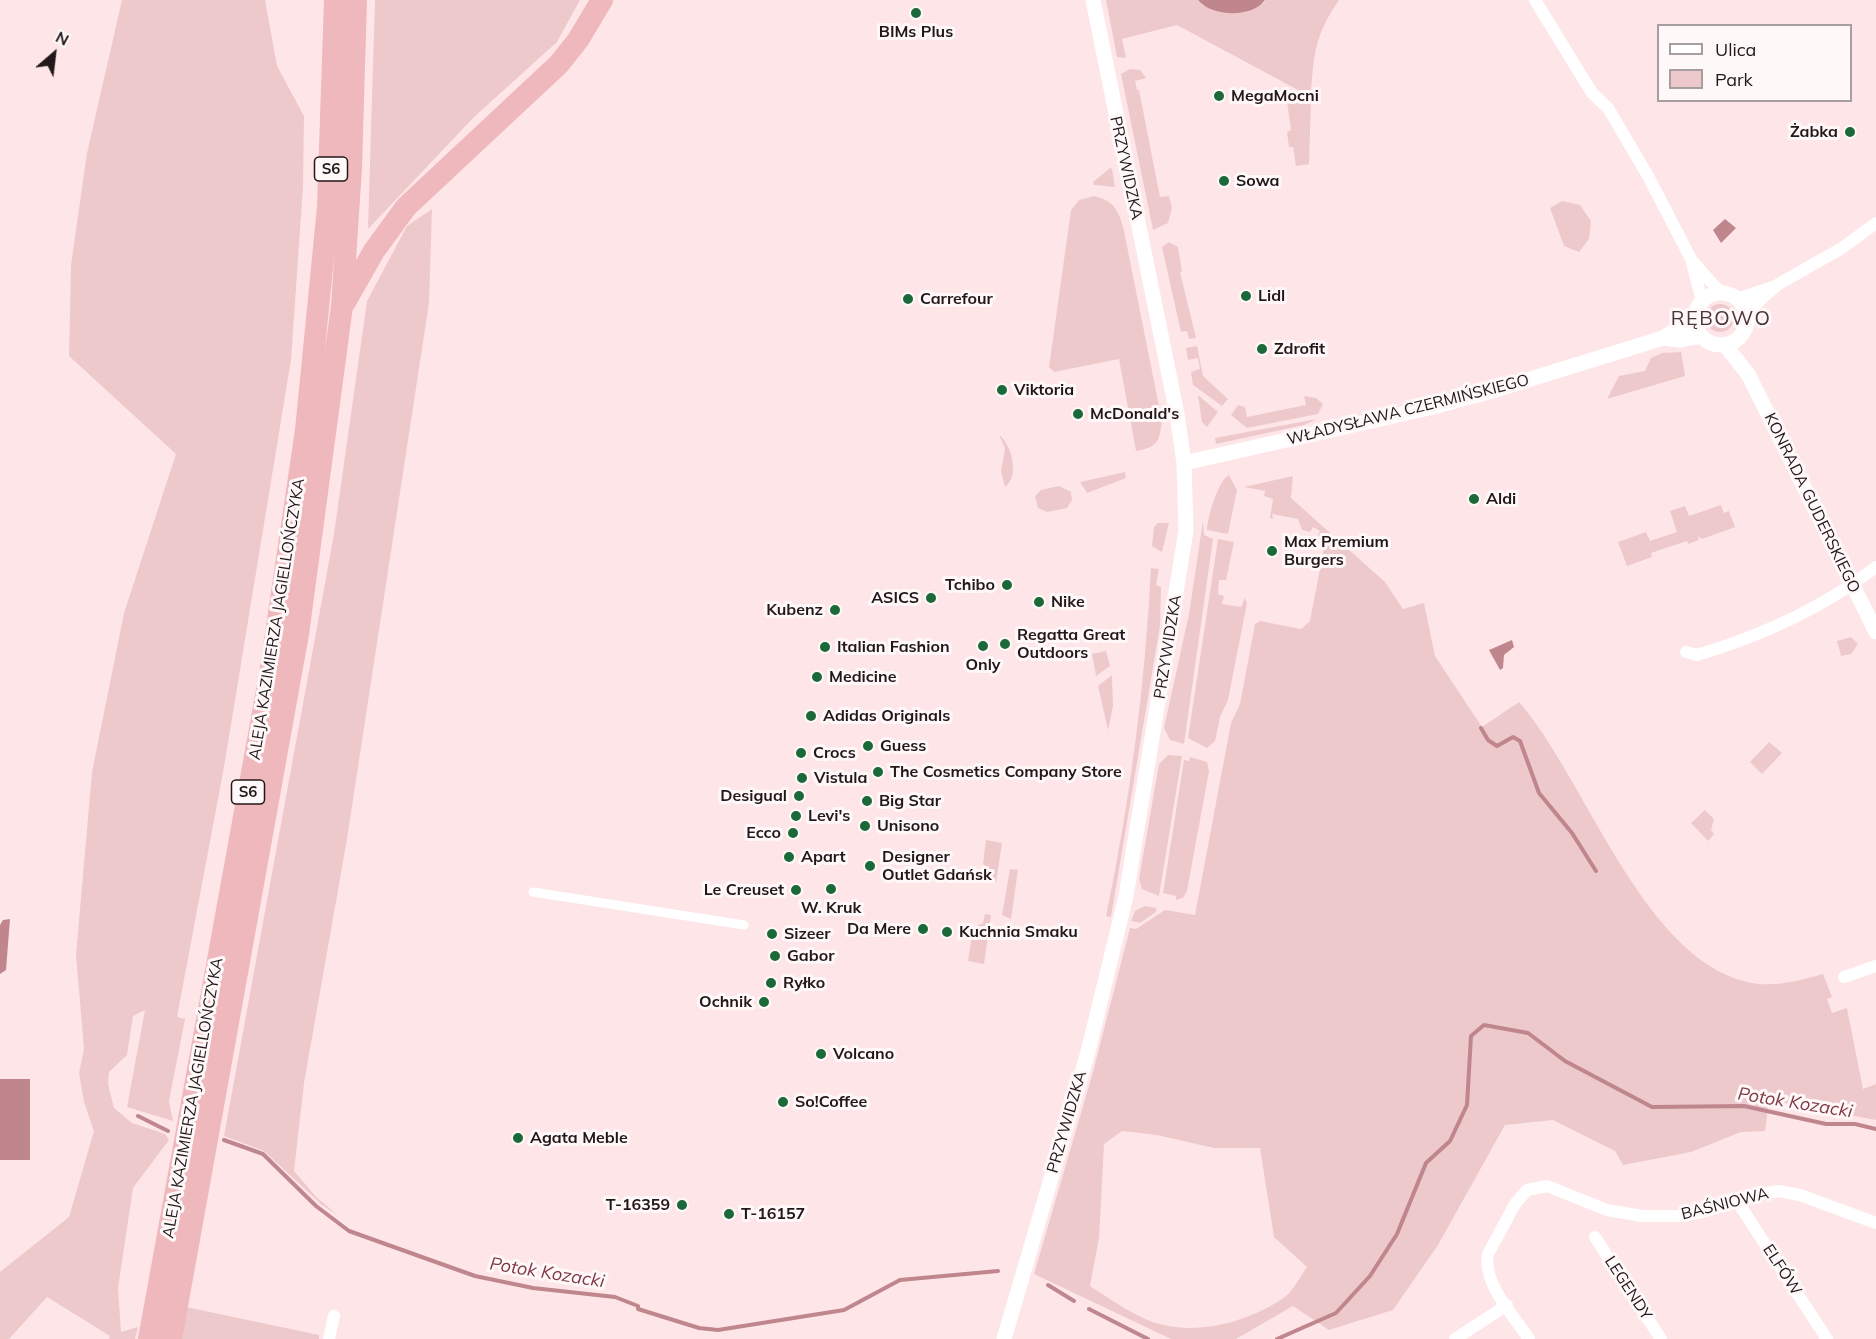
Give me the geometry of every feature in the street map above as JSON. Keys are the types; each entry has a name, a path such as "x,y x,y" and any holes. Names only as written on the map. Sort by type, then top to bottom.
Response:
{"highway":[{"name":"ALEJA KAZIMIERZA JAGIELLOŃCZYKA","path":"149,1339 268,685 306,430 328,207 335,0"},
{"name":"ALEJA KAZIMIERZA JAGIELLOŃCZYKA","path":"171,1339 298,634 342,306 351,168 357,0"},
{"path":"342,306 374,251 406,207 559,64 578,40 602,0"}],"street":[{"name":"PRZYWIDZKA","path":"1004,1339 1088,1052 1121,921 1186,531 1184,463 1093,0"},
{"path":"1535,0 1592,93 1608,108 1648,176 1691,259 1702,302"},
{"path":"1737,299 1777,285 1842,248 1876,223"},
{"path":"1691,259 1721,293 1737,299 1746,313 1747,321 1741,336 1725,345 1708,342 1701,336 1695,317 1702,302 1710,295 1721,293"},
{"path":"1746,313 1777,285"},
{"name":"WŁADYSŁAWA CZERMIŃSKIEGO","path":"1184,463 1429,408 1663,338 1695,317"},
{"name":"WŁADYSŁAWA CZERMIŃSKIEGO","path":"1663,338 1679,340 1701,336"},
{"name":"KONRADA GUDERSKIEGO","path":"1741,336 1748,374"},
{"name":"KONRADA GUDERSKIEGO","path":"1725,345 1748,374 1876,632"},
{"path":"1686,652 1697,655 1784,623 1852,585 1876,567"},
{"path":"533,892 744,925"},
{"path":"1844,977 1876,966"},
{"name":"BAŚNIOWA","path":"1529,1339 1488,1275 1486,1263 1488,1254 1515,1204 1527,1190 1547,1186 1607,1210 1642,1216 1679,1216 1779,1191 1800,1195 1876,1223"},
{"name":"ELFÓW","path":"1737,1201 1827,1339"},
{"name":"LEGENDY","path":"1595,1237 1661,1339"},
{"path":"1455,1339 1507,1305"},
{"path":"329,1339 334,1316"}],"green space":[{"path":"122,0 265,0 277,66 304,116 303,187 291,360 224,767 177,1017 185,1019 169,1101 173,1121 127,1107 145,1010 133,1016 127,1055 109,1072 108,1084 114,1108 132,1123 165,1134 169,1140 133,1188 118,1288 121,1332 138,1327 135,1339 109,1339 110,1336 47,1297 9,1339 0,1339 0,1272 69,1217 94,1131 84,1102 79,1073 84,1049 76,955 92,772 124,613 176,454 69,356 71,265 87,153"},
{"path":"375,0 580,0 557,42 474,117 368,229"},
{"path":"1106,0 1198,0 1203,6 1264,3 1265,0 1339,0 1321,33 1313,65 1311,92 1298,90 1177,25 1122,39 1126,58 1117,57"},
{"path":"1130,69 1140,70 1146,78 1135,81 1137,90 1139,90 1160,197 1169,196 1172,208 1168,223 1153,230 1121,74"},
{"path":"1286,94 1311,100 1309,164 1296,166 1293,147 1289,147 1287,132 1291,130"},
{"path":"1110,168 1115,187 1094,185 1093,182"},
{"path":"1094,196 1107,201 1115,208 1122,224 1162,421 1156,442 1149,448 1136,451 1119,359 1054,372 1049,367 1071,210 1079,200"},
{"path":"1562,201 1580,205 1591,221 1589,239 1579,252 1564,246 1550,208"},
{"path":"432,209 429,303 347,839 304,1083 294,1171 317,1198 338,1215 322,1205 264,1151 224,1136 334,534 367,301 407,226"},
{"path":"1169,242 1178,247 1182,271 1180,272 1196,338 1189,339 1187,331 1181,332 1162,247"},
{"path":"1720,304 1730,308 1734,318 1730,328 1720,332 1710,328 1706,318 1710,308"},
{"path":"1197,346 1203,376 1228,399 1222,406 1193,385 1191,372 1200,369 1198,358 1188,360 1186,348"},
{"path":"1681,352 1685,376 1607,399 1619,376 1645,371 1651,358 1662,353"},
{"path":"1198,395 1218,412 1207,427 1202,422"},
{"path":"1304,396 1316,398 1323,404 1318,414 1247,428 1231,415 1238,405 1245,407 1247,417 1306,405"},
{"path":"1317,419 1304,425 1216,444 1215,438"},
{"path":"999,435 1011,453 1013,468 1010,482 1005,487 1001,471 1005,448"},
{"path":"1125,472 1126,478 1087,493 1080,482"},
{"path":"1229,475 1237,490 1228,534 1207,530 1217,492"},
{"path":"1293,476 1291,498 1385,582 1403,609 1424,603 1435,656 1482,727 1519,702 1544,735 1619,862 1646,903 1676,939 1710,966 1747,982 1776,984 1823,974 1832,997 1827,999 1832,1013 1847,1008 1863,1089 1876,1084 1876,1120 1769,1100 1765,1131 1741,1132 1691,1152 1623,1165 1615,1151 1553,1120 1505,1125 1438,1245 1393,1310 1329,1330 1293,1306 1236,1339 1171,1339 1034,1274 1093,1072 1130,928 1136,929 1165,910 1195,915 1231,723 1240,704 1255,624 1260,621 1301,629 1310,621 1324,548 1318,535 1320,531 1313,527 1310,532 1302,530 1298,519 1272,514 1273,519 1270,518 1273,499 1264,496 1265,491 1244,487","holes":["1122,1131 1157,1135 1214,1148 1260,1148 1274,1237 1307,1267 1286,1296 1266,1308 1232,1322 1195,1328 1158,1324 1122,1307 1090,1286 1099,1238 1104,1144"]},
{"path":"1059,486 1071,492 1072,500 1067,508 1047,512 1038,508 1035,496 1041,490"},
{"path":"1721,505 1724,513 1729,511 1735,527 1702,539 1698,536 1699,540 1688,544 1687,541 1651,553 1652,557 1627,566 1618,542 1646,532 1650,541 1677,532 1670,511 1685,506 1689,516"},
{"path":"1203,521 1204,535 1213,539 1184,744 1170,740 1164,728 1189,614"},
{"path":"1158,523 1169,523 1162,552 1152,546 1154,527"},
{"path":"1218,539 1234,542 1226,580 1219,580 1218,594 1224,596 1222,604 1241,607 1245,598 1247,603 1228,700 1220,717 1215,741 1207,748 1188,738"},
{"path":"1151,568 1159,569 1156,585 1161,587 1160,626 1111,917 1106,916 1135,743 1145,656"},
{"path":"1851,637 1858,644 1851,654 1841,656 1837,641"},
{"path":"1106,651 1110,666 1096,676 1092,654"},
{"path":"1112,675 1113,706 1108,730 1098,686"},
{"path":"1769,742 1782,753 1762,774 1750,762"},
{"path":"1168,755 1182,756 1159,896 1142,889 1139,879 1159,764"},
{"path":"1190,757 1207,762 1209,771 1187,891 1183,898 1176,900 1176,896 1163,893 1184,760 1189,761"},
{"path":"1705,810 1714,819 1711,830 1714,834 1708,841 1691,823"},
{"path":"986,840 1002,843 996,882 990,881 989,868 983,864"},
{"path":"1010,869 1018,870 1011,919 1002,915"},
{"path":"1145,906 1156,908 1156,912 1140,923 1131,921 1135,911"},
{"path":"985,914 991,915 984,964 968,961 973,928 983,923"},
{"path":"186,1307 319,1335 319,1339 180,1339"}],"shaded area":[{"path":"1198,0 1265,0 1251,10 1232,13 1212,10"},
{"path":"1725,219 1736,228 1721,243 1713,230"},
{"path":"1512,640 1514,647 1504,655 1503,668 1500,670 1489,650"},
{"path":"10,919 6,970 0,974 0,925 3,920"},
{"path":"0,1079 30,1079 30,1160 0,1160"}],"waterway":[{"path":"1481,728 1488,740 1497,746 1513,737 1520,741 1539,793 1572,833 1596,871"},
{"name":"Potok Kozacki","path":"1277,1339 1336,1313 1370,1276 1397,1234 1426,1163 1450,1141 1467,1105 1471,1036 1484,1025 1528,1033 1565,1061 1652,1107 1744,1106 1826,1124 1855,1124 1876,1129"},
{"name":"Potok Kozacki","path":"138,1116 168,1131"},
{"name":"Potok Kozacki","path":"224,1140 263,1154 316,1206 349,1231 475,1276 533,1288 615,1297 638,1306 638,1309 699,1328 718,1330 844,1310 900,1280 998,1271"},
{"name":"Potok Kozacki","path":"1048,1285 1074,1301"},
{"name":"Potok Kozacki","path":"1089,1309 1148,1339"}],"place":[{"name":"BIMs Plus","path":"916,13"},
{"name":"MegaMocni","path":"1219,96"},
{"name":"Żabka","path":"1850,132"},
{"name":"Sowa","path":"1224,181"},
{"name":"Lidl","path":"1246,296"},
{"name":"Carrefour","path":"908,299"},
{"name":"Zdrofit","path":"1262,349"},
{"name":"Viktoria","path":"1002,390"},
{"name":"McDonald's","path":"1078,414"},
{"name":"Aldi","path":"1474,499"},
{"name":"Max Premium Burgers","path":"1272,551"},
{"name":"Tchibo","path":"1007,585"},
{"name":"ASICS","path":"931,598"},
{"name":"Nike","path":"1039,602"},
{"name":"Kubenz","path":"835,610"},
{"name":"Regatta Great Outdoors","path":"1005,644"},
{"name":"Only","path":"983,646"},
{"name":"Italian Fashion","path":"825,647"},
{"name":"Medicine","path":"817,677"},
{"name":"Adidas Originals","path":"811,716"},
{"name":"Guess","path":"868,746"},
{"name":"Crocs","path":"801,753"},
{"name":"The Cosmetics Company Store","path":"878,772"},
{"name":"Vistula","path":"802,778"},
{"name":"Desigual","path":"799,796"},
{"name":"Big Star","path":"867,801"},
{"name":"Levi's","path":"796,816"},
{"name":"Unisono","path":"865,826"},
{"name":"Ecco","path":"793,833"},
{"name":"Apart","path":"789,857"},
{"name":"Designer Outlet Gdańsk","path":"870,866"},
{"name":"W. Kruk","path":"831,889"},
{"name":"Le Creuset","path":"796,890"},
{"name":"Da Mere","path":"923,929"},
{"name":"Kuchnia Smaku","path":"947,932"},
{"name":"Sizeer","path":"772,934"},
{"name":"Gabor","path":"775,956"},
{"name":"Ryłko","path":"771,983"},
{"name":"Ochnik","path":"764,1002"},
{"name":"Volcano","path":"821,1054"},
{"name":"So!Coffee","path":"783,1102"},
{"name":"Agata Meble","path":"518,1138"},
{"name":"T-16359","path":"682,1205"},
{"name":"T-16157","path":"729,1214"}],"district":[{"name":"RĘBOWO","path":"1721,319"}]}
